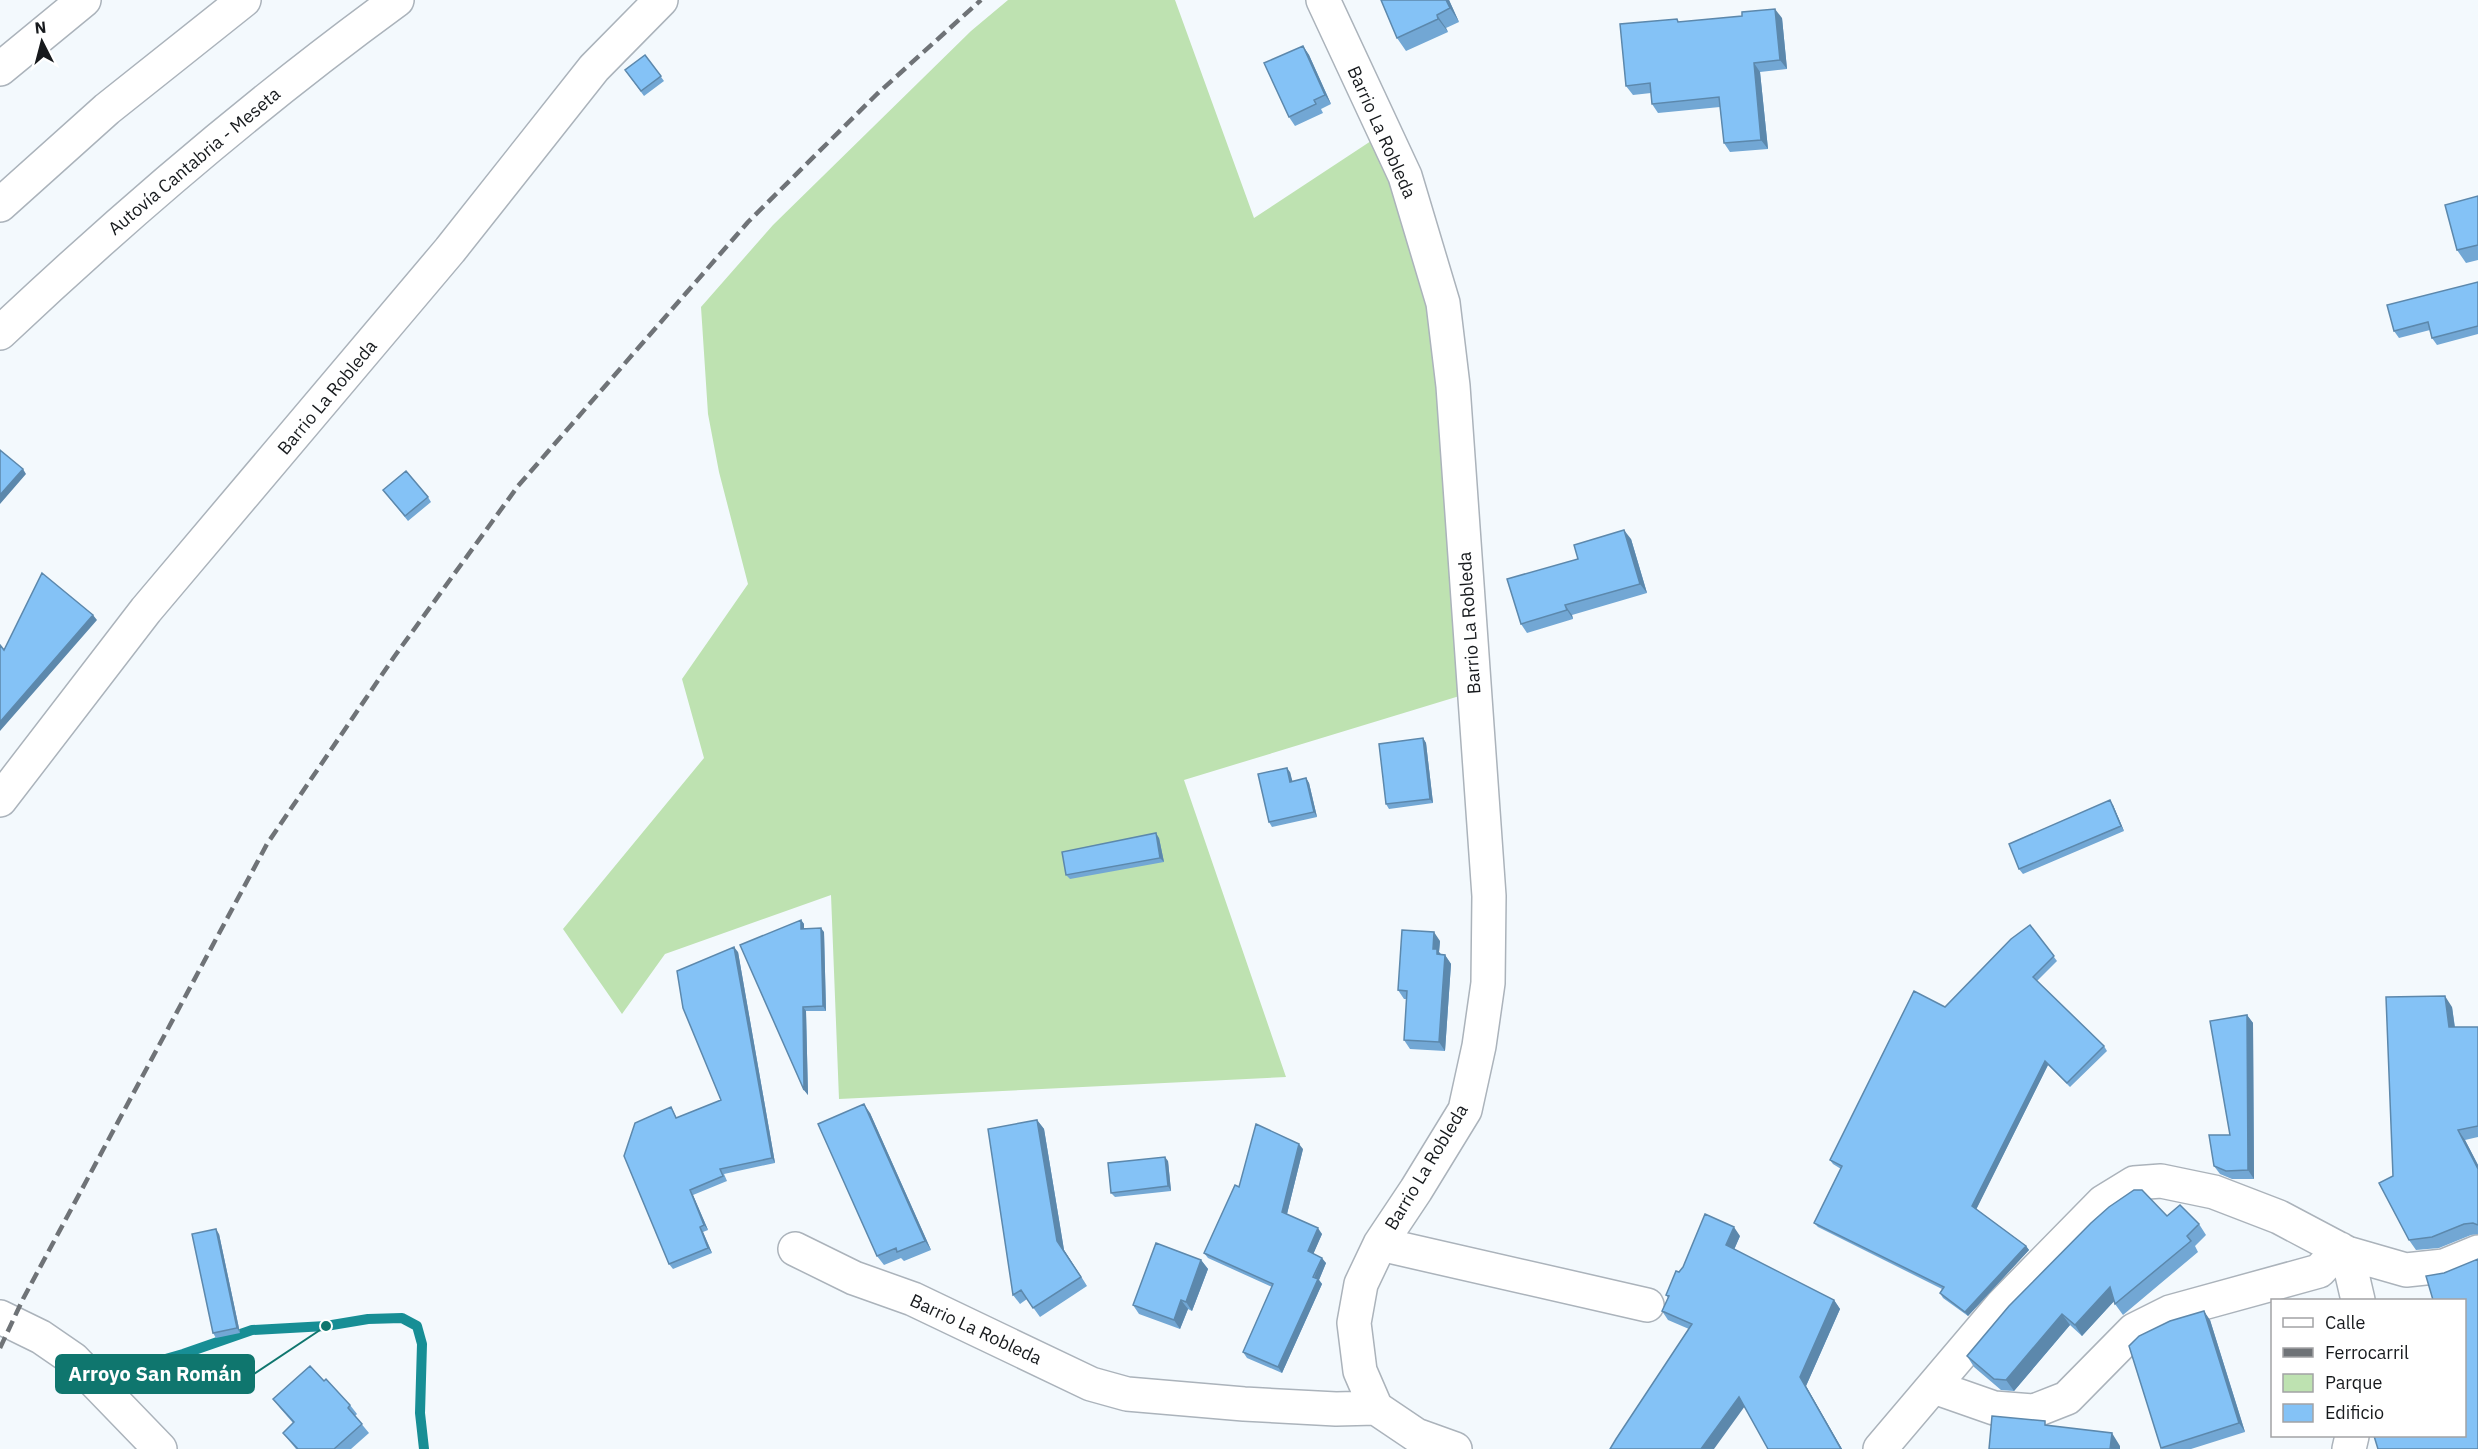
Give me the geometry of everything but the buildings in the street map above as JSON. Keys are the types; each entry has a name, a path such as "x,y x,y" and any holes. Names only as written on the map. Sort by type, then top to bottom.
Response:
{"main road":[{"path":"0,69 84,0"},
{"path":"0,205 107,109 244,0"},
{"name":"Autovía Cantabria - Meseta","path":"0,333 59,277 191,160 397,0"},
{"name":"Barrio La Robleda","path":"0,800 146,610 450,250 594,68 661,0"},
{"name":"Barrio La Robleda","path":"795,1249 854,1278 913,1299 1091,1384 1126,1394 1244,1404 1336,1409 1376,1408 1360,1371 1354,1323 1361,1284 1380,1244 1465,1110 1479,1046 1488,983 1489,896 1453,386 1443,303 1405,176 1323,0"},
{"path":"1880,1449 2003,1304 2103,1202 2134,1183 2161,1181 2214,1192 2279,1217 2343,1251 2406,1270 2444,1266 2478,1252"},
{"name":"Barrio La Robleda","path":"1380,1244 1647,1305"},
{"path":"2343,1251 2358,1299"},
{"path":"1934,1387 1994,1408 2034,1411 2067,1398 2134,1330 2170,1312 2319,1271 2343,1251"},
{"path":"0,1317 41,1337 73,1359 156,1447"},
{"path":"1376,1408 1416,1435 1455,1449"}],"green space":[{"path":"1008,0 1175,0 1254,218 1371,141 1443,303 1489,687 1184,780 1286,1077 839,1099 831,895 665,954 622,1014 563,929 704,758 682,679 748,584 719,472 708,414 701,307 773,225 971,31"}],"waterway":[{"path":"134,1368 252,1330 326,1326 368,1319 402,1318 417,1326 422,1344 420,1413 424,1449"}],"railway":[{"path":"0,1348 23,1299 267,844 394,657 518,486 748,222 877,94 981,0"}],"place":[{"name":"Arroyo San Román","path":"326,1326"}]}
